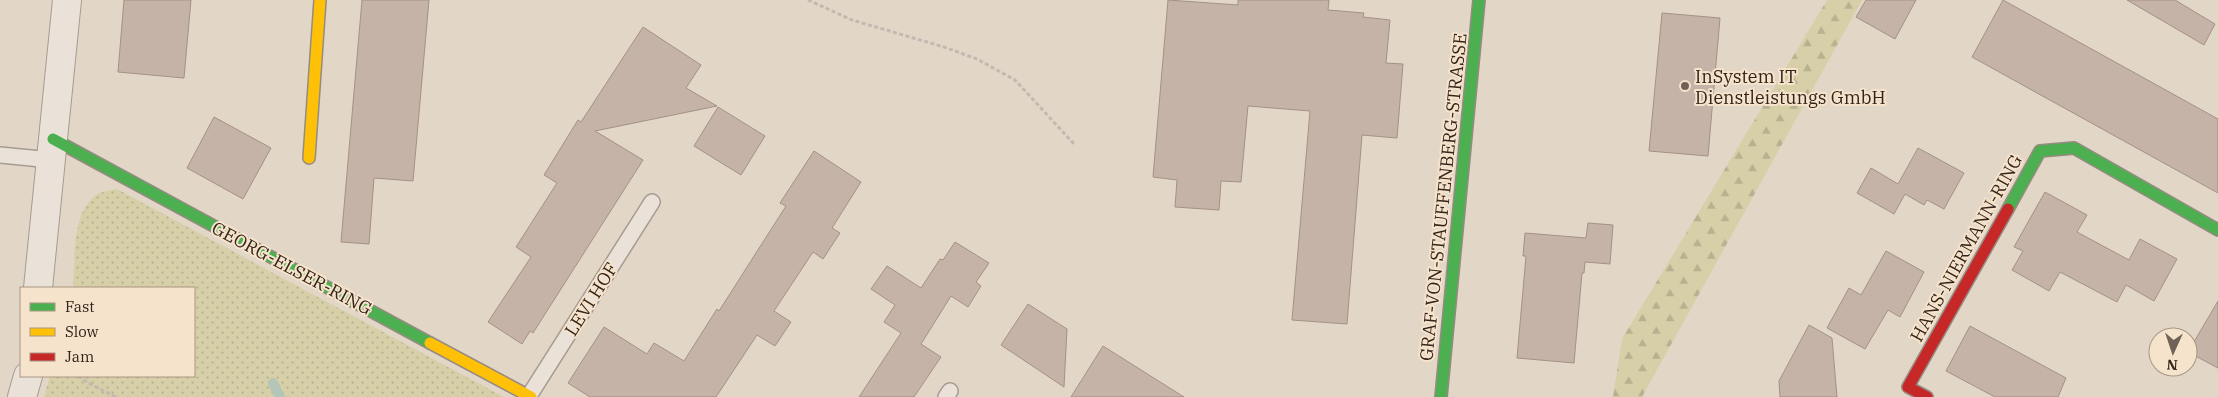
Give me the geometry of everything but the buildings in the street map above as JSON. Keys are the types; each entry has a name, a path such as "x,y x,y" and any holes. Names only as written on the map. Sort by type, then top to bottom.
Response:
{"street":[{"path":"38,287 66,0"},
{"path":"309,158 320,0"},
{"name":"GRAF-VON-STAUFFENBERG-STRASSE","path":"1441,397 1479,0"},
{"name":"HANS-NIERMANN-RING","path":"1927,397 1908,386 2040,151 2074,148 2218,230"},
{"name":"GEORG-ELSER-RING","path":"52,149 530,397"}],"lane":[{"path":"0,154 52,149"},
{"name":"LEVI HOF","path":"530,397 652,202"}],"path":[{"path":"808,0 852,20 944,47 977,59 1015,80 1075,145"},
{"path":"79,377 92,386 116,397"}],"green space":[{"path":"1827,0 1862,0 1642,397 1613,397 1622,339"},
{"path":"117,189 504,397 44,397 50,377 195,377 195,287 73,287 76,237 79,224 89,202 105,191"}],"waterway":[{"path":"273,383 280,397"}],"traffic: fast":[{"path":"1441,397 1479,0"},
{"path":"53,139 430,343"},
{"path":"2008,209 2040,151 2074,148 2218,230"}],"traffic: slow":[{"path":"309,158 320,0"},
{"path":"430,343 531,397"}],"traffic: jam":[{"path":"1927,397 1908,387 2008,209"}],"place":[{"name":"InSystem IT Dienstleistungs GmbH","path":"1685,86"}]}
